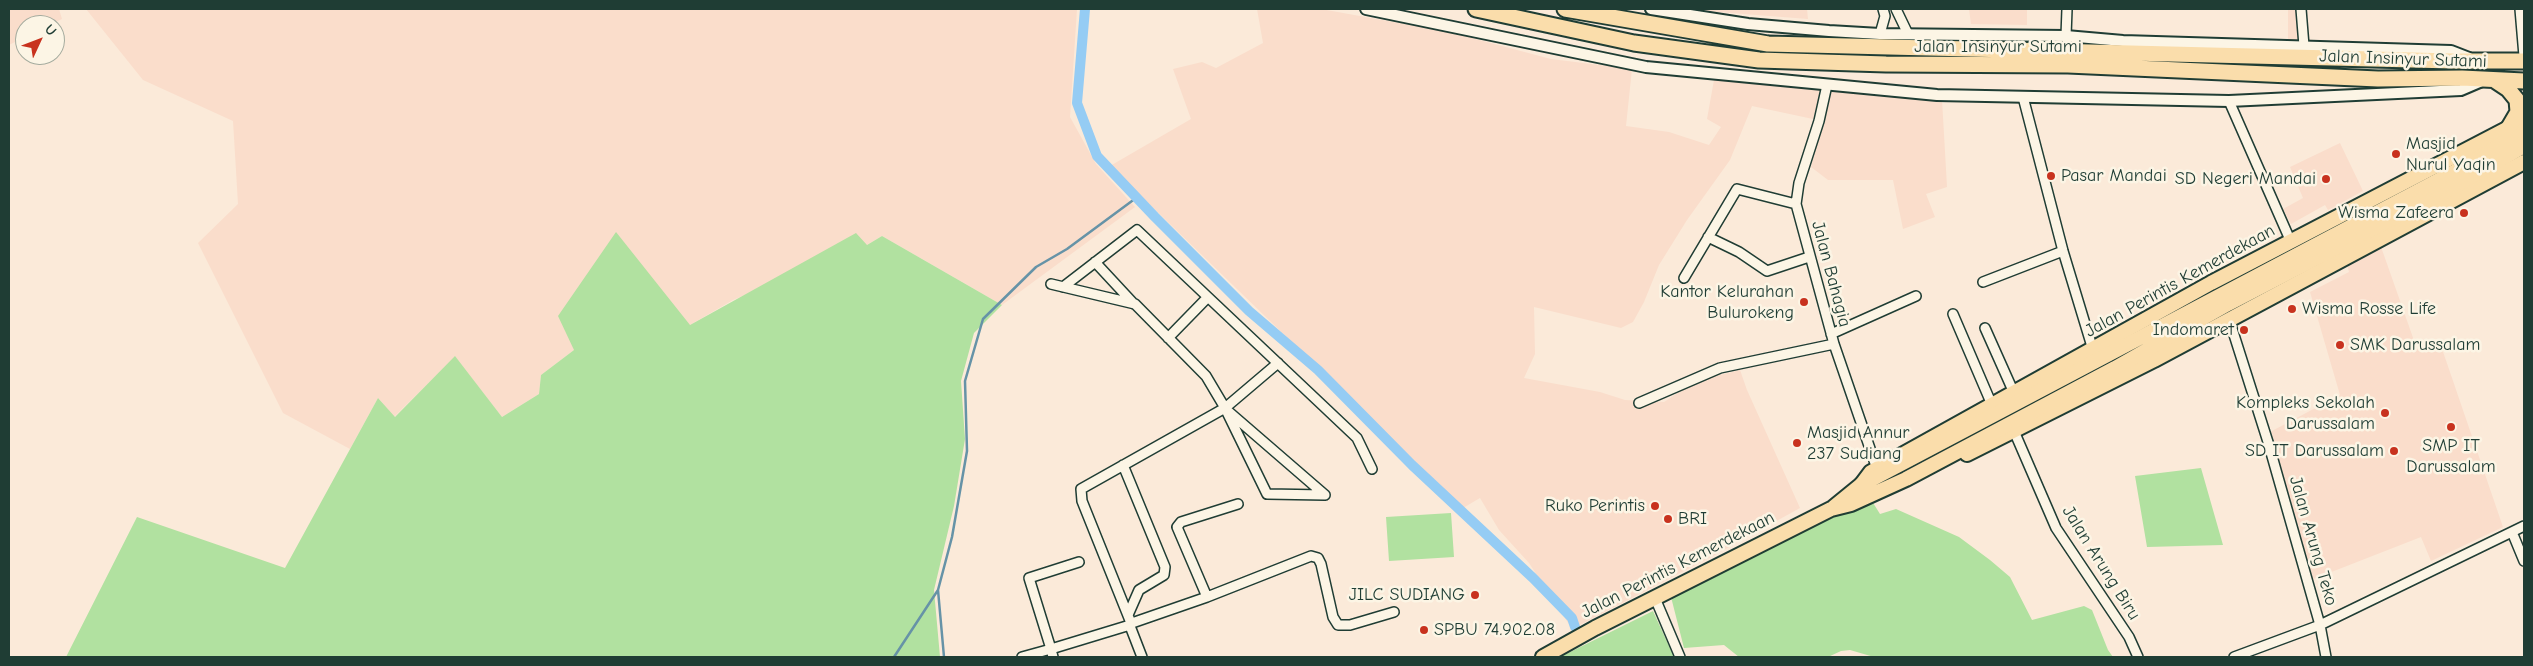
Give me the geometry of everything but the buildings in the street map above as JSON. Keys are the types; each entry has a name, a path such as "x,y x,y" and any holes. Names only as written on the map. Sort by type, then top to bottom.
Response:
{"highway":[{"name":"Jalan Insinyur Sutami","path":"1476,9 1634,43 1758,60 1930,65 2068,65 2378,79 2462,78 2524,81"},
{"name":"Jalan Insinyur Sutami","path":"1565,9 1768,44 2453,62 2474,60 2524,61"},
{"path":"2490,80 2508,89 2517,100 2518,112 2508,129"}],"main road":[{"name":"Jalan Perintis Kemerdekaan","path":"1864,491 1867,475 1877,469 2211,283 2524,120"},
{"name":"Jalan Perintis Kemerdekaan","path":"1544,657 1595,628 1831,509 2446,176 2524,131"},
{"name":"Jalan Perintis Kemerdekaan","path":"1864,491 2066,394 2228,304 2461,183 2524,146"},
{"name":"Jalan Perintis Kemerdekaan","path":"1864,491 1883,496 2014,431 2154,360 2524,162"}],"street":[{"path":"1366,9 1646,67 1937,95 2229,101 2461,90 2490,80"},
{"path":"1651,9 1661,9 1748,24 1880,34 2066,36 2123,40 2451,50 2474,60"},
{"path":"2066,36 2068,9"},
{"path":"2301,9 2304,46"},
{"path":"2520,9 2524,56"},
{"path":"1884,12 1889,18 1896,11 1908,34"},
{"path":"1880,34 1884,12"},
{"name":"Jalan Bahagia","path":"1827,85 1819,121 1796,195 1796,204 1834,344 1877,469"},
{"path":"2022,98 2092,350"},
{"path":"2229,101 2291,242"},
{"path":"1684,278 1739,188 1796,204"},
{"path":"1063,287 1136,230 1357,438 1372,468"},
{"path":"1708,237 1739,252 1767,271 1809,257"},
{"path":"1983,282 2063,251"},
{"path":"1096,262 1206,376 1225,408 1267,494 1325,495 1225,408"},
{"path":"1050,284 1135,304"},
{"path":"1831,334 1916,296"},
{"path":"1168,338 1208,298"},
{"path":"1953,314 1992,405"},
{"name":"Jalan Arung Teko","path":"2228,320 2268,442 2320,625 2326,657"},
{"path":"1985,328 2014,393"},
{"path":"1639,403 1720,368 1753,359 1834,344"},
{"path":"1142,657 1080,494 1085,486 1225,408 1278,363"},
{"name":"Jalan Arung Biru","path":"2014,431 2056,528 2119,622 2138,657"},
{"path":"1122,465 1165,567 1164,575 1139,590 1129,621"},
{"path":"1207,598 1177,527 1182,522 1238,504"},
{"path":"2234,657 2320,625 2524,526"},
{"path":"2512,532 2524,561"},
{"path":"1022,657 1052,653 1129,621 1207,598 1311,556 1318,558 1321,564 1333,617 1338,625 1350,625 1394,612"},
{"path":"1052,653 1028,578 1079,562"},
{"path":"1655,598 1680,657"}],"shaded area":[{"path":"9,9 59,9 61,15 15,15 15,42 9,45"},
{"path":"86,9 1077,9 1070,117 1096,164 1135,207 1002,305 882,236 867,245 733,300 690,325 574,350 541,375 539,394 502,417 455,357 394,417 378,398 350,449 283,413 198,243 238,204 233,121 143,80"},
{"path":"1257,9 1321,9 1449,32 1551,59 1632,69 1626,126 1669,132 1709,145 1721,127 1707,119 1714,80 1821,88 1813,119 1752,106 1730,160 1687,220 1659,265 1644,302 1633,322 1621,328 1534,307 1535,354 1524,378 1600,392 1625,400 1664,402 1696,381 1740,370 1747,390 1800,508 1713,556 1572,629 1529,563 1499,530 1480,498 1463,508 1110,166 1191,119 1173,69 1202,62 1216,68 1263,43"},
{"path":"1679,9 1807,9 1808,19"},
{"path":"1969,9 2027,9 2027,25 1971,24"},
{"path":"2288,9 2301,9 2301,43 2288,42"},
{"path":"1830,91 1942,99 1947,187 1926,194 1935,217 1903,229 1893,180 1828,180 1811,167"},
{"name":"SD Negeri Mandai","path":"2340,143 2363,191 2328,210 2325,205 2291,224 2283,209 2303,198 2290,167"},
{"name":"Kompleks Sekolah Darussalam","path":"2380,244 2417,349 2439,340 2503,527 2431,561 2421,537 2311,580 2270,432 2340,395 2310,292 2349,272 2347,264"}],"green space":[{"path":"616,232 690,325 856,233 867,245 882,236 1002,305 974,333 961,381 965,439 954,506 934,590 940,657 66,657 137,517 285,568 378,398 395,417 455,356 502,417 539,394 541,375 574,350 558,316"},
{"path":"2201,468 2223,545 2147,547 2135,476"},
{"path":"1870,498 1880,514 1896,509 1959,537 1990,560 2010,577 2032,620 2084,606 2092,610 2108,650 2113,657 1874,657 1850,650 1841,651 1828,657 1739,657 1724,645 1684,648 1671,597"},
{"path":"1451,513 1454,557 1389,561 1386,517"},
{"path":"1653,611 1674,657 1560,657"}],"waterway":[{"path":"1085,9 1077,103 1097,156 1249,311 1318,370 1412,465 1533,578 1572,618 1575,627"},
{"path":"944,657 938,590 952,537 967,451 965,381 983,319 1036,267 1067,249 1136,198"},
{"path":"894,657 938,590"}],"place":[{"name":"Masjid Nurul Yaqin","path":"2396,154"},
{"name":"Pasar Mandai","path":"2051,176"},
{"name":"SD Negeri Mandai","path":"2326,179"},
{"name":"Wisma Zafeera","path":"2464,213"},
{"name":"Kantor Kelurahan Bulurokeng","path":"1804,302"},
{"name":"Wisma Rosse Life","path":"2292,309"},
{"name":"Indomaret","path":"2244,330"},
{"name":"SMK Darussalam","path":"2340,345"},
{"name":"Kompleks Sekolah Darussalam","path":"2385,413"},
{"name":"SMP IT Darussalam","path":"2451,427"},
{"name":"Masjid Annur 237 Sudiang","path":"1797,443"},
{"name":"SD IT Darussalam","path":"2394,451"},
{"name":"Ruko Perintis","path":"1655,506"},
{"name":"BRI","path":"1668,519"},
{"name":"JILC SUDIANG","path":"1475,595"},
{"name":"SPBU 74.902.08","path":"1424,630"}]}
